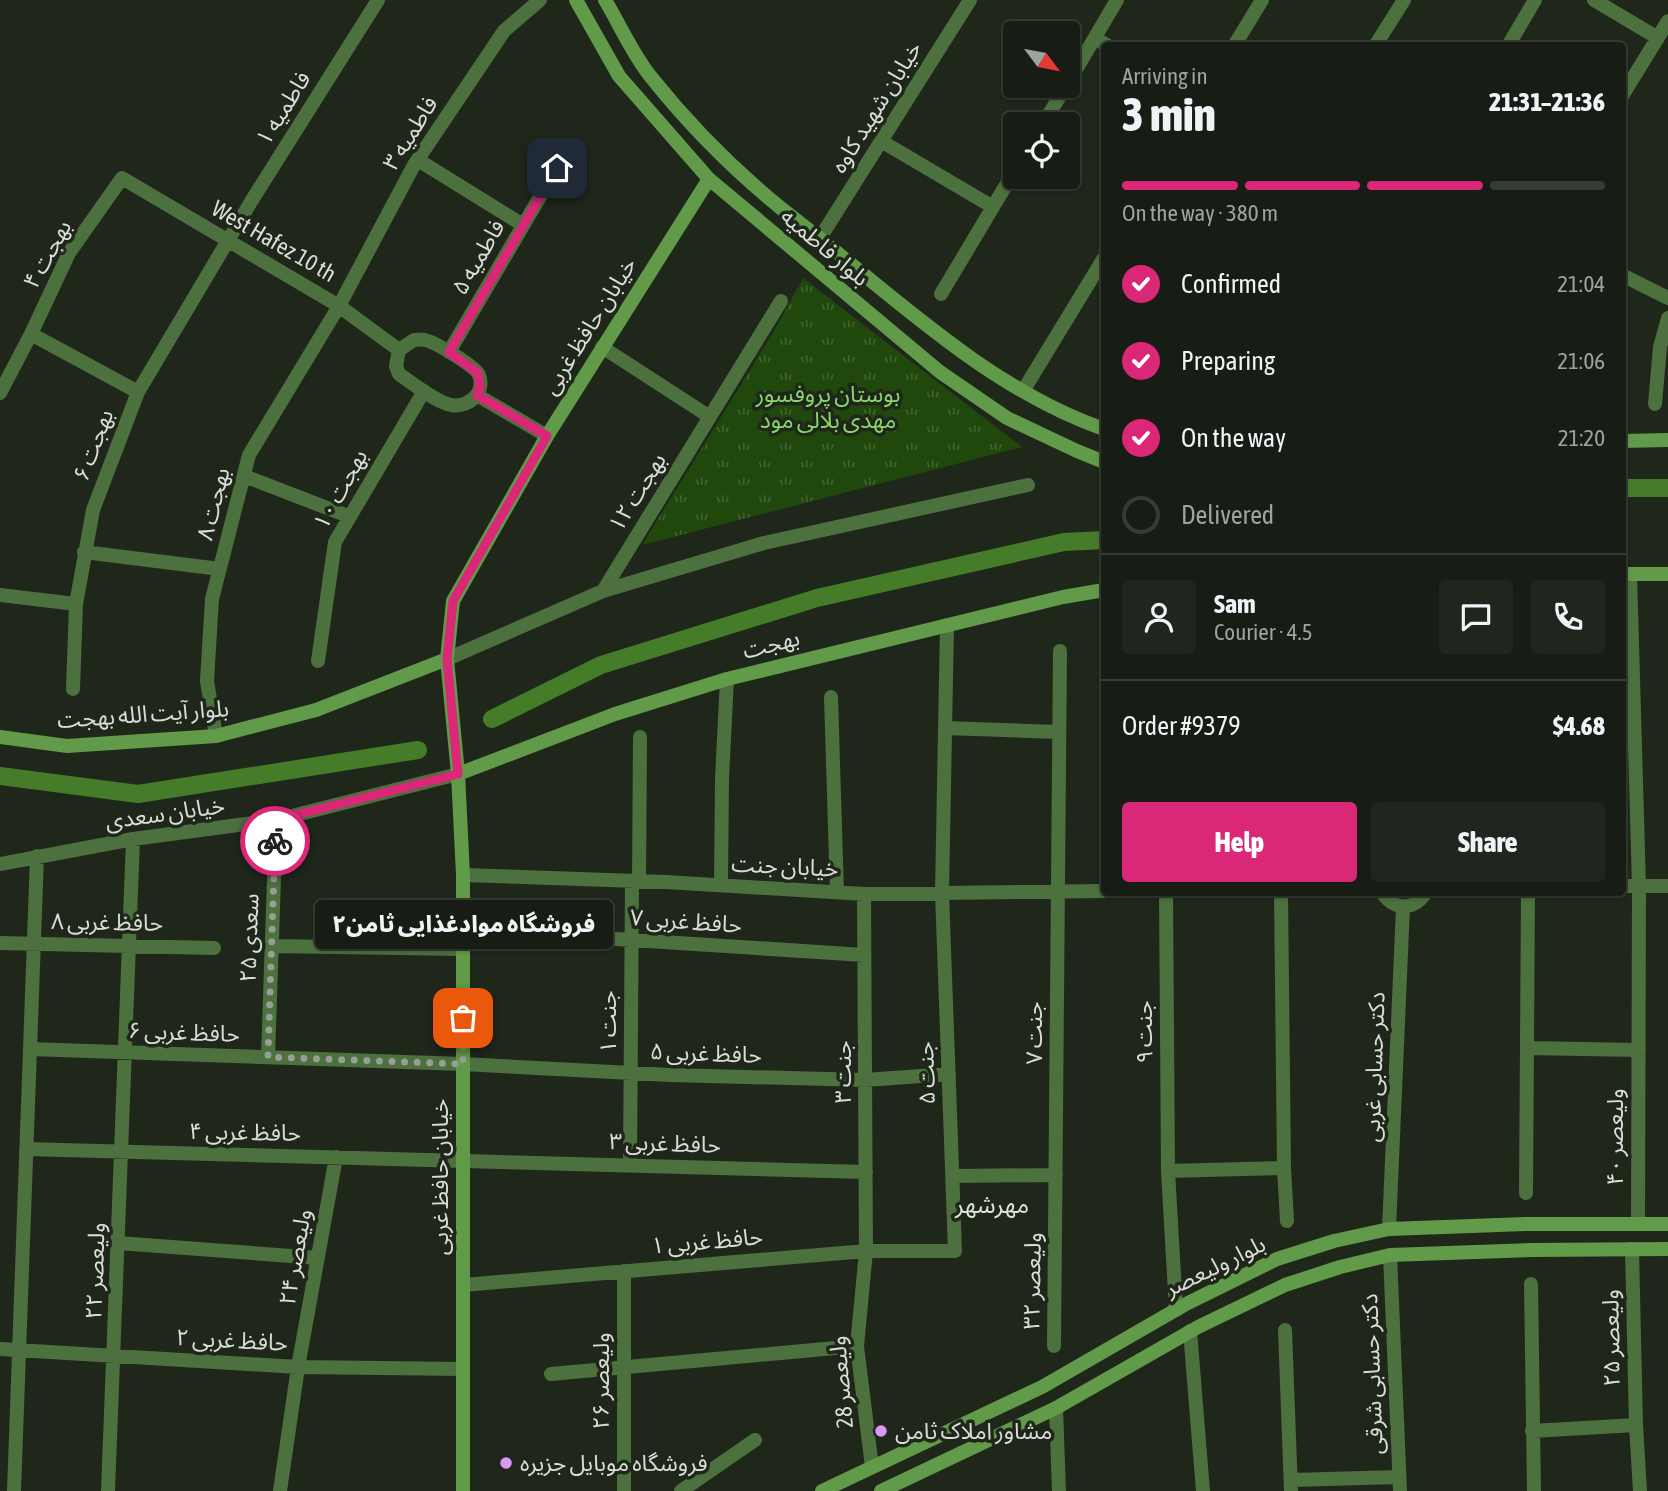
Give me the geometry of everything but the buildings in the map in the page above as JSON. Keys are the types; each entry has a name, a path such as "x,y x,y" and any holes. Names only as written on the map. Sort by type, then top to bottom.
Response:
{"main road":[{"name":"بلوار فاطمیه","path":"576,0 619,76 709,178 940,372 1007,418 1101,461"},
{"name":"بلوار فاطمیه","path":"605,0 649,75 694,127 746,178 962,351 1023,391 1077,420 1101,428"},
{"name":"خیابان حافظ غربی","path":"463,1491 463,876 458,774 447,659 453,601 547,436 709,178"},
{"path":"1626,441 1668,440"},
{"path":"1626,574 1668,574"},
{"name":"بهجت","path":"458,774 615,714 727,679 1063,597 1101,591"},
{"name":"بلوار آیت الله بهجت","path":"0,737 67,746 216,736 316,710 447,659"},
{"name":"بلوار ولیعصر","path":"822,1491 1042,1387 1176,1310 1277,1259 1334,1241 1389,1229 1668,1224"},
{"path":"1477,1226 1466,1237 1469,1247 1477,1252"},
{"path":"1389,1229 1390,1255"},
{"path":"1334,1241 1343,1251 1340,1267"},
{"name":"بلوار ولیعصر","path":"881,1491 1056,1408 1190,1331 1285,1285 1340,1267 1390,1255 1668,1249"}],"street":[{"name":"فاطمیه ۱","path":"228,242 378,0"},
{"name":"فاطمیه ۳","path":"339,306 418,160 504,31 540,0"},
{"name":"خیابان شهید کاوه","path":"820,238 970,0"},
{"path":"1080,69 1101,42 1117,0"},
{"path":"1236,42 1262,0"},
{"path":"1378,42 1404,0"},
{"path":"1510,42 1535,0"},
{"path":"1594,0 1658,38"},
{"path":"1626,90 1668,22"},
{"path":"881,141 993,207"},
{"name":"فاطمیه ۵","path":"449,352 568,149"},
{"path":"418,160 523,225"},
{"name":"West Hafez 10 th","path":"122,178 339,306 399,350"},
{"name":"بهجت ۴","path":"0,393 69,253 122,178"},
{"path":"941,294 1004,189"},
{"name":"بهجت ۶","path":"73,689 76,604 93,510 138,392 228,242"},
{"path":"1023,391 1101,263"},
{"path":"1626,277 1668,298"},
{"name":"بهجت ۱۲","path":"603,591 781,301"},
{"name":"بهجت ۸","path":"216,736 207,681 212,599 249,455 339,306"},
{"path":"1655,404 1660,347 1668,318"},
{"path":"31,334 138,392"},
{"path":"414,340 426,340 449,352 478,373 480,387 477,395 470,402 461,405 450,405 424,391 399,374 396,366 399,350 414,340"},
{"path":"602,347 710,417"},
{"name":"بهجت ۱۰","path":"318,661 335,542 424,391"},
{"path":"477,395 547,436"},
{"path":"244,476 348,516"},
{"path":"447,659 603,591 764,543 1028,485"},
{"path":"84,552 220,569"},
{"name":"ولیعصر ۴۰","path":"1626,574 1629,719 1639,886 1638,1224"},
{"path":"0,595 76,604"},
{"name":"جنت ۵","path":"947,625 942,893 955,1251"},
{"name":"جنت ۷","path":"1056,1175 1060,651"},
{"path":"721,885 727,679"},
{"path":"831,696 837,892"},
{"path":"945,728 1058,733"},
{"name":"جنت ۱","path":"630,1164 631,940 640,737"},
{"name":"خیابان سعدی","path":"0,864 133,839 276,820 458,774"},
{"name":"سعدی ۲۵","path":"268,1057 276,820"},
{"name":"ولیعصر ۲۲","path":"108,1491 133,839"},
{"path":"14,1491 37,856"},
{"name":"خیابان جنت","path":"463,876 635,881 864,894 1101,891"},
{"path":"1626,886 1668,886"},
{"name":"جنت ۳","path":"864,894 866,1251"},
{"name":"جنت ۹","path":"1166,896 1168,1171 1176,1310"},
{"path":"1281,896 1287,1221"},
{"path":"1385,896 1391,903 1404,907 1419,902 1423,896"},
{"path":"1526,1194 1528,896"},
{"name":"دکتر حسابی غربی","path":"1389,1229 1404,907"},
{"name":"حافظ غربی ۷","path":"463,929 864,955"},
{"name":"حافظ غربی ۸","path":"0,943 214,948"},
{"path":"272,946 463,948"},
{"path":"1527,1048 1639,1050"},
{"name":"حافظ غربی ۶","path":"30,1049 463,1064"},
{"name":"حافظ غربی ۵","path":"463,1064 630,1073 865,1080 949,1073"},
{"name":"حافظ غربی ۴","path":"26,1149 463,1160"},
{"name":"ولیعصر ۲۴","path":"280,1491 298,1367 336,1157"},
{"name":"حافظ غربی ۳","path":"463,1160 866,1172"},
{"path":"1168,1171 1284,1168"},
{"path":"953,1176 1056,1175"},
{"name":"ولیعصر ۳۲","path":"1054,1346 1056,1175"},
{"path":"118,1243 318,1258"},
{"name":"ولیعصر ۲۵","path":"1632,1249 1640,1491"},
{"name":"حافظ غربی ۱","path":"463,1285 866,1251 955,1251"},
{"name":"ولیعصر 28","path":"866,1251 858,1346 872,1467"},
{"name":"دکتر حسابی شرقی","path":"1390,1255 1400,1484"},
{"name":"ولیعصر ۲۶","path":"624,1271 624,1491"},
{"path":"1531,1284 1534,1491"},
{"path":"1190,1331 1203,1491"},
{"path":"1285,1331 1291,1486 1400,1484"},
{"path":"551,1374 858,1346"},
{"name":"حافظ غربی ۲","path":"0,1349 298,1367 463,1369"},
{"path":"1056,1408 1059,1491"},
{"path":"1532,1430 1636,1425"},
{"path":"681,1491 755,1440"}],"green space":[{"name":"بوستان پروفسور مهدی بلالی مود","path":"803,278 1022,447 642,545 774,331"}],"waterway":[{"path":"1626,488 1668,488"},
{"path":"492,719 601,665 817,598 1064,542 1101,540"},
{"path":"0,776 138,794 418,750"}],"way so far":[{"path":"275,841 268,1057 463,1064 463,1018"}],"place":[{"name":"فروشگاه موادغذایی ثامن۲","path":"463,1018"},
{"name":"مشاور املاک ثامن","path":"881,1431"},
{"name":"فروشگاه موبایل جزیره","path":"506,1463"}],"district":[{"name":"مهرشهر","path":"992,1204"}],"route":[{"path":"275,841 276,820 458,774 447,659 453,601 547,436 477,395 480,387 478,373 449,352 557,168"}]}
